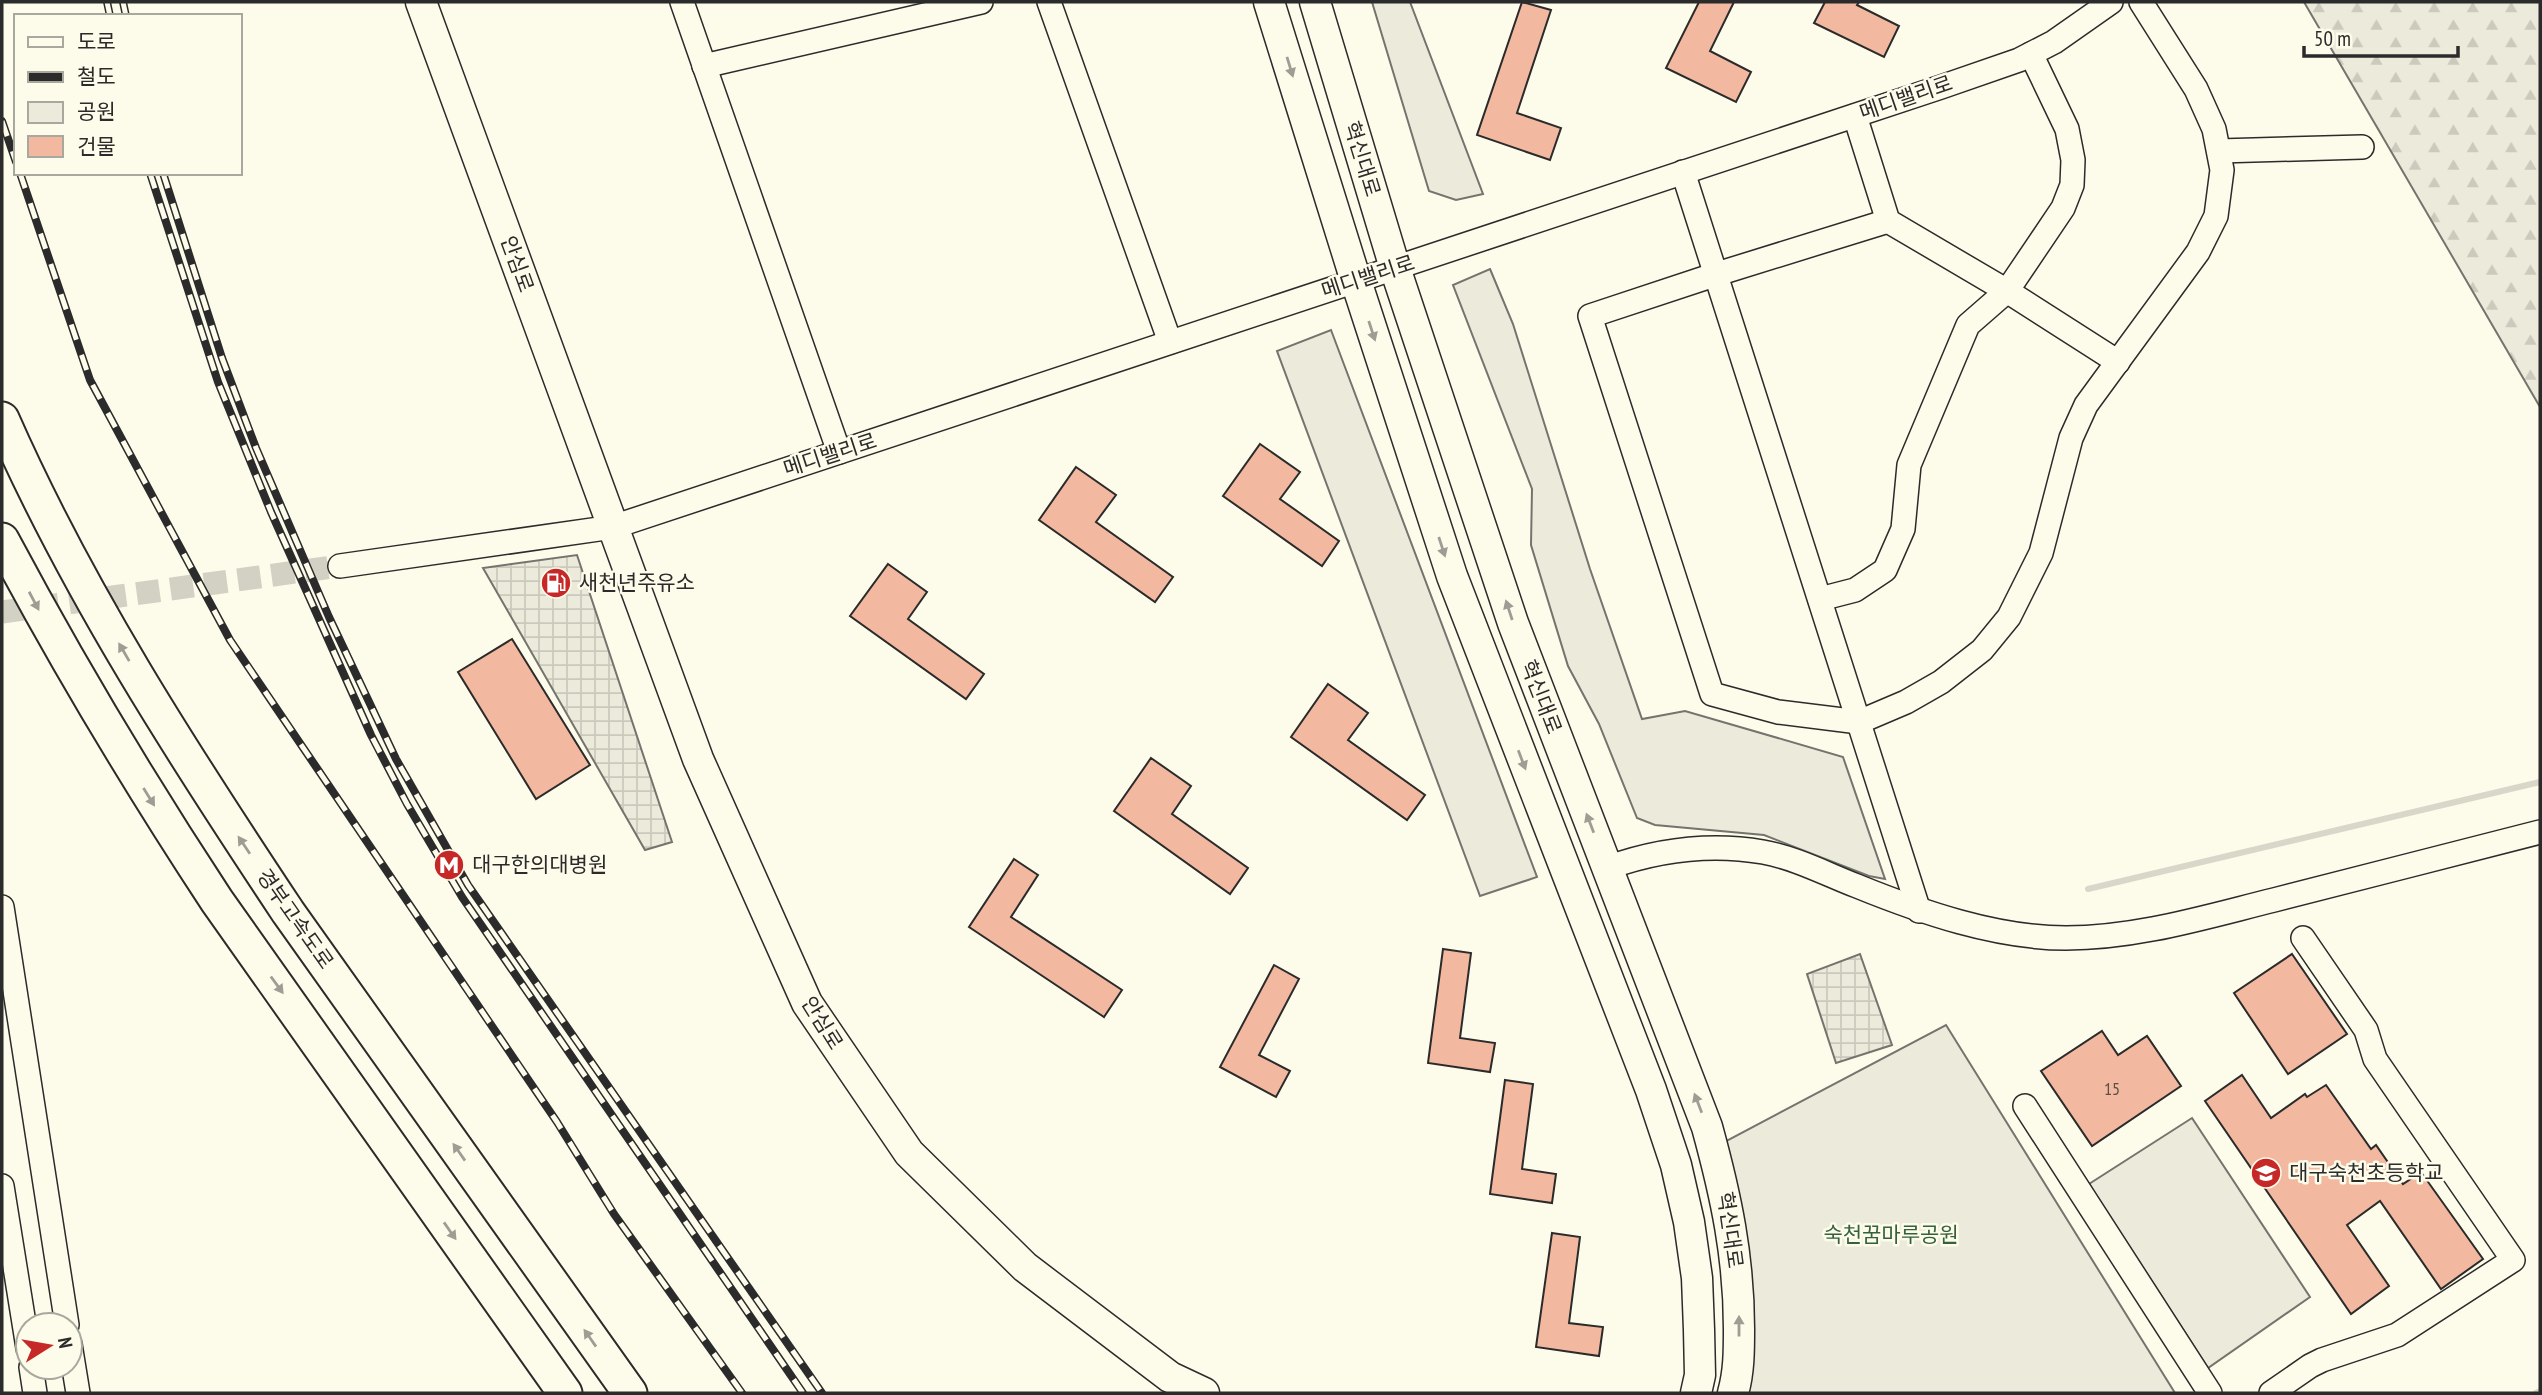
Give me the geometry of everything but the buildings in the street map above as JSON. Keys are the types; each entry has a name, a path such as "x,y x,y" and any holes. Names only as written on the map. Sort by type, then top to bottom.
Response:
{"highway":[{"name":"경부고속도로","path":"2,418 52,523 91,595 237,835 288,912 630,1393"},
{"path":"2,540 60,650 174,836 565,1393"}],"main road":[{"name":"안심로","path":"421,2 698,759 807,1003 909,1153 1025,1267 1170,1377 1204,1393"},
{"path":"1269,2 1452,576 1651,1090 1676,1165 1689,1222 1697,1279 1695,1387"},
{"name":"혁신대로","path":"1315,2 1395,268 1513,623 1707,1127 1724,1187 1739,1301 1737,1387"}],"street":[{"path":"682,2 839,452"},
{"path":"704,66 981,2"},
{"path":"1049,2 1170,342"},
{"name":"메디밸리로","path":"613,527 1855,116 2031,54 2054,43 2112,2"},
{"path":"1888,221 1590,316 1712,694 1778,712 1859,722 1906,702 1941,682 1982,650 2009,617 2040,553 2071,438 2086,405 2198,252 2216,216 2222,170 2214,128 2196,89 2141,2 2123,8 2112,2"},
{"path":"1820,599 1854,590 1885,570 1903,529 1909,465 1968,325 2007,291 2063,208 2072,185 2073,160 2067,129 2031,54"},
{"path":"1855,116 1888,221 2007,291 2118,362"},
{"path":"2219,151 2362,147"},
{"path":"1683,173 1919,911"},
{"path":"340,566 613,527"},
{"path":"1607,868 1636,858 1710,847 1764,853 1807,865 1919,911 1999,930 2063,938 2112,936 2175,924 2540,832"},
{"path":"2,907 65,1311"},
{"path":"2271,1393 2322,1360 2405,1331 2513,1260 2375,1059 2366,1030 2303,938"},
{"path":"2025,1106 2210,1393"},
{"path":"2,1186 22,1311"}],"green space":[{"path":"1372,2 1410,2 1483,194 1456,200 1429,191"},
{"path":"2304,2 2540,2 2540,407"},
{"path":"1490,269 1513,324 1590,569 1642,719 1685,711 1843,757 1885,879 1869,876 1764,835 1655,825 1637,818 1599,724 1568,666 1531,545 1532,489 1453,285"},
{"path":"1331,330 1537,877 1480,896 1277,351"},
{"name":"숙천꿈마루공원","path":"1946,1025 2175,1393 1739,1393 1713,1148"},
{"path":"2192,1118 2310,1297 2208,1368 2089,1184"}],"shaded area":[{"path":"577,555 672,842 645,850 483,568"},
{"path":"1860,954 1892,1045 1836,1063 1807,974"}],"waterway":[{"path":"2088,889 2540,782"},
{"path":"2536,1393 2540,1391"}],"tunnel":[{"path":"2,612 340,566"}],"railway":[{"path":"107,2 110,14"},
{"path":"123,2 126,14"},
{"path":"2,121 14,156"},
{"path":"21,175 90,380 230,640 557,1122 614,1214 742,1393"},
{"path":"151,175 218,382 271,512 371,735 407,804 462,897 803,1393"},
{"path":"164,175 222,358 256,448 329,617 396,759 468,885 822,1393"}],"place":[{"name":"새천년주유소","path":"556,583"},
{"name":"대구한의대병원","path":"449,865"},
{"name":"대구숙천초등학교","path":"2266,1173"}]}
